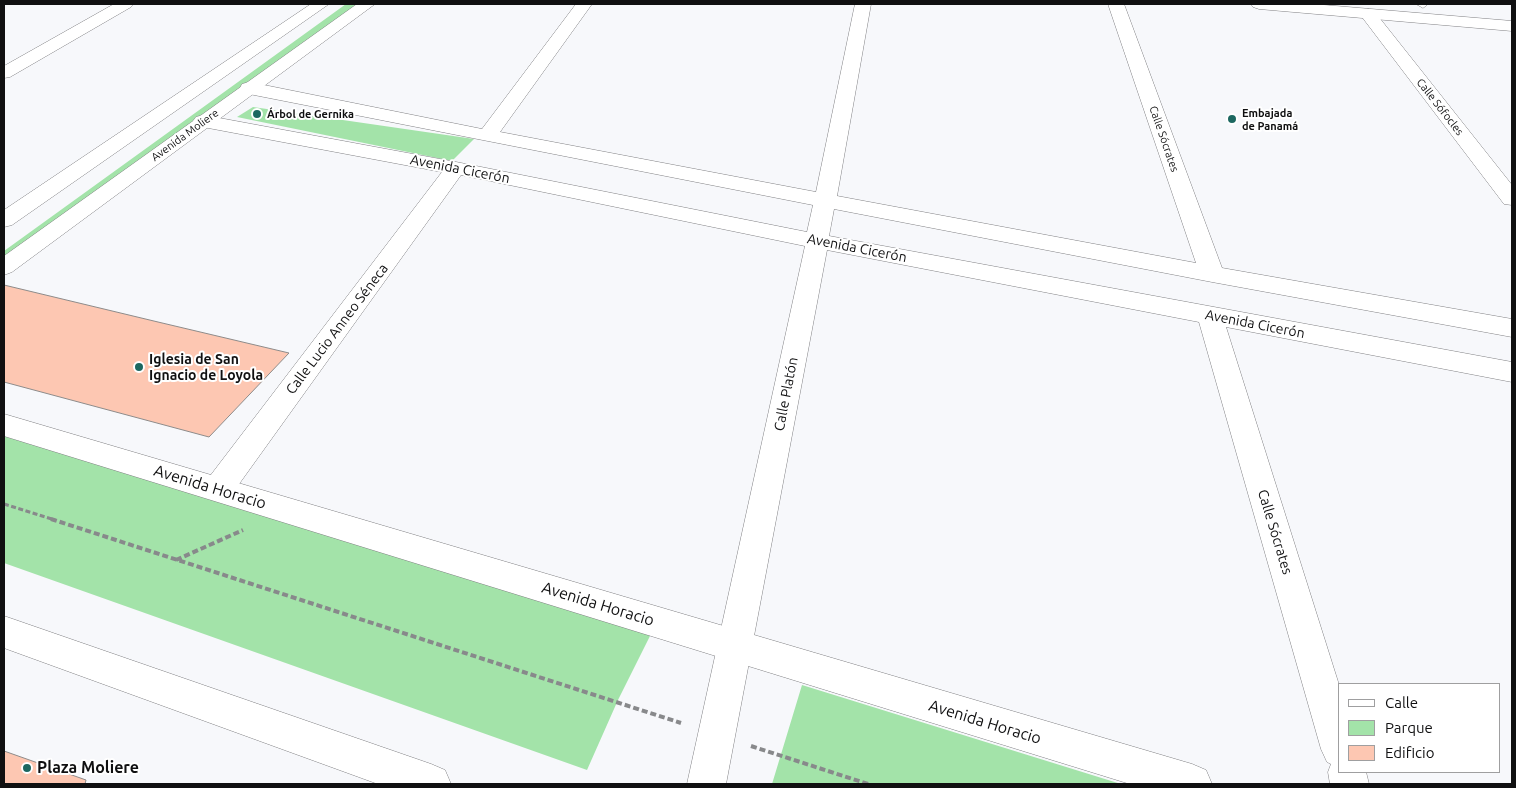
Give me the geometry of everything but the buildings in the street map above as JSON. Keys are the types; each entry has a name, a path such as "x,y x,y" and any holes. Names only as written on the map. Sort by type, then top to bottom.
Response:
{"street":[{"path":"4,72 125,4"},
{"path":"4,220 321,4"},
{"name":"Avenida Moliere","path":"4,267 366,4"},
{"path":"487,136 584,4"},
{"name":"Calle Platón","path":"707,784 863,4"},
{"name":"Calle Sócrates","path":"1116,4 1212,274"},
{"path":"1259,4 1512,26"},
{"path":"1418,4 1512,13"},
{"name":"Calle Sófocles","path":"1368,14 1512,199"},
{"path":"249,88 487,136 1212,274 1512,328"},
{"name":"Avenida Cicerón","path":"203,121 456,168 1210,316 1512,372"},
{"name":"Calle Lucio Anneo Séneca","path":"218,489 456,168"},
{"name":"Calle Sócrates","path":"1210,316 1338,742"},
{"name":"Avenida Horacio","path":"4,425 1192,784"},
{"path":"4,632 431,784"}],"path":[{"path":"4,504 868,784"},
{"path":"176,560 286,510"}],"green space":[{"path":"346,4 365,4 4,270 4,251"},
{"path":"253,107 474,139 452,161 237,117"},
{"path":"4,436 651,634 618,700 587,770 4,563"},
{"path":"802,685 1121,784 772,784"}],"place":[{"name":"Árbol de Gernika","path":"257,114"},
{"name":"Embajada de Panamá","path":"1232,119"},
{"name":"Iglesia de San Ignacio de Loyola","path":"139,367"},
{"name":"Plaza Moliere","path":"27,768"}]}
